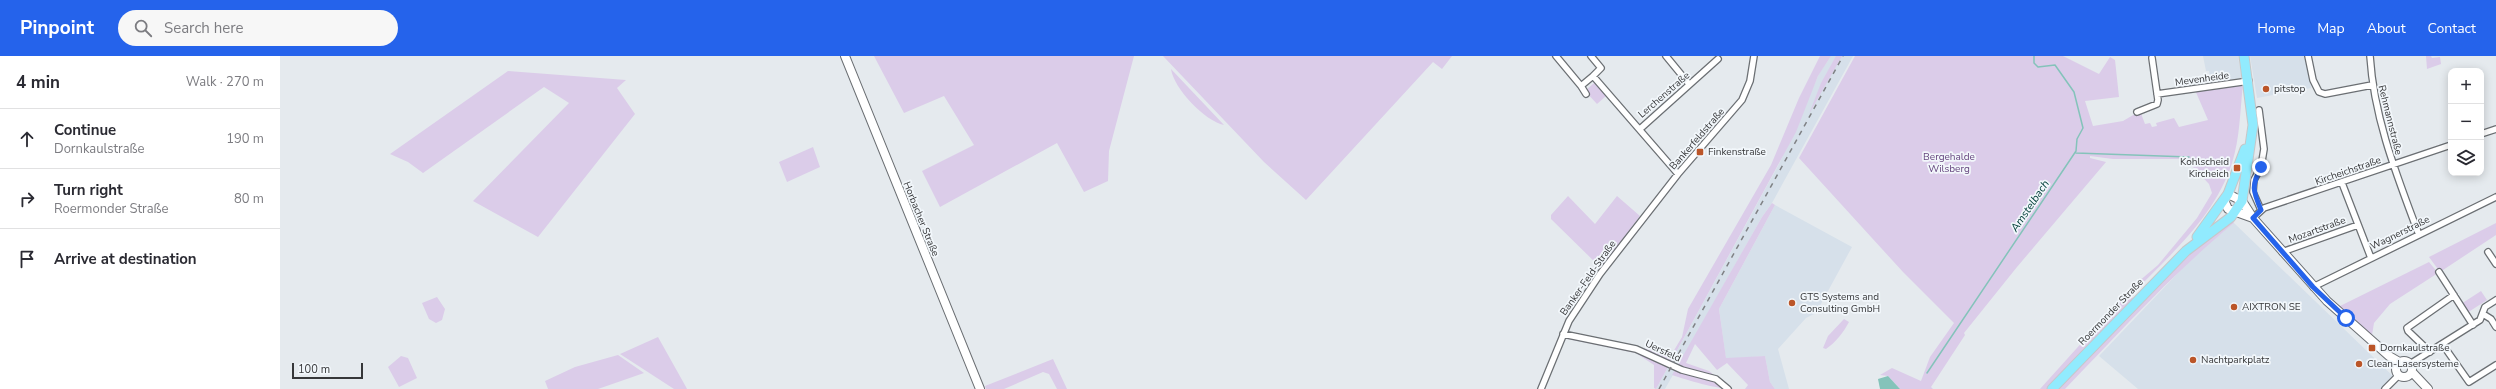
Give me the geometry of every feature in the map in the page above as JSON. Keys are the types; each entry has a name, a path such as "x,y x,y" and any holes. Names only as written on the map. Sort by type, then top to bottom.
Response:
{"main road":[{"name":"Horbacher Straße","path":"845,56 980,389"},
{"name":"Roermonder Straße","path":"2052,389 2186,251 2235,212 2242,201 2253,125 2249,81 2244,56"},
{"name":"Roermonder Straße","path":"2186,251 2226,197 2244,156 2251,104"},
{"path":"2253,218 2228,209 2226,197 2235,196 2242,201 2253,218 2313,287 2404,370 2428,389"}],"street":[{"path":"1556,56 1586,94"},
{"path":"1581,86 1601,68 1591,56"},
{"path":"1666,56 1689,84"},
{"name":"Bankerfeldstraße","path":"1653,205 1737,105 1750,81 1754,56"},
{"path":"2308,56 2313,80 2319,92 2324,94 2372,85"},
{"name":"Rehmannstraße","path":"2370,56 2372,85 2392,165 2419,235"},
{"path":"2137,112 2157,104 2158,94 2152,58"},
{"name":"Lerchenstraße","path":"1640,129 1718,59"},
{"path":"1593,76 1678,174"},
{"name":"Mevenheide","path":"2158,94 2249,81"},
{"path":"2258,110 2264,149 2261,167 2254,180 2253,192 2261,210"},
{"path":"2484,133 2495,131"},
{"name":"Kircheichstraße","path":"2253,218 2261,210 2448,146"},
{"path":"2342,182 2371,258"},
{"name":"Wagnerstraße","path":"2313,287 2496,197"},
{"name":"Banker-Feld-Straße","path":"1541,389 1562,334 1596,279 1653,205"},
{"name":"Mozartstraße","path":"2282,252 2358,225"},
{"path":"2488,252 2496,264"},
{"path":"2439,272 2473,325"},
{"path":"2430,352 2408,331 2407,328 2409,324 2454,295"},
{"path":"2385,389 2404,370 2480,320 2485,307 2496,300"},
{"path":"2483,314 2489,317 2496,327"},
{"name":"Uersfeld","path":"1562,334 1636,349 1682,370 1716,379 1728,389"},
{"path":"2442,345 2469,382 2496,365"}],"shaded area":[{"path":"1831,56 1853,56 1772,203 1762,217 1665,389 1656,389 1780,162 1819,74"},
{"path":"2203,56 2238,56 2242,80 2211,85 2209,71 2206,71"},
{"path":"2250,56 2305,56 2311,88 2257,98"},
{"path":"1775,205 1852,247 1816,313 1806,318 1778,349 1789,389 1775,389 1770,382 1765,356 1726,359 1719,309"},
{"path":"2234,223 2398,381 2390,389 2138,389 2099,356 2197,253"},
{"path":"1888,376 1900,389 1880,389 1878,379"}],"green space":[{"path":"874,56 1134,56 1109,151 1108,181 1084,192 1057,143 940,207 922,171 974,145 944,96 904,113"},
{"path":"1163,56 1452,56 1442,69 1433,62 1306,200 1264,162"},
{"path":"1820,56 1831,56 1818,76 1796,132 1656,389 1654,388 1654,365 1636,353 1563,338 1565,332 1647,349 1670,357 1682,337 1688,309 1771,165 1799,98"},
{"path":"1836,56 1842,56 1809,114 1821,83"},
{"name":"Bergehalde Wilsberg","path":"1855,56 2063,56 2099,74 2110,57 2115,60 2119,97 2085,101 2093,126 2123,121 2140,111 2145,124 2150,123 2152,127 2157,126 2156,123 2174,118 2179,127 2208,120 2195,90 2243,84 2235,154 2224,183 2202,219 2189,235 2130,296 2133,298 2124,310 2092,345 2047,389 2040,389 2131,288 2158,265 2197,218 2212,193 2209,184 2193,167 2182,159 2113,159 2090,156 2090,158 2106,162 2017,267 1964,333 1965,335 1931,387 1933,389 1900,389 1888,376 1880,375 1892,368 1921,381 1930,357 1954,323 1903,272 1799,158"},
{"path":"2426,56 2431,56 2432,58 2440,57 2441,64 2427,69"},
{"path":"1171,69 1224,125 1208,117 1192,103 1178,86"},
{"path":"508,71 626,80 617,88 635,114 538,237 473,201 569,103 544,87 423,173 408,162 390,154"},
{"path":"1594,83 1606,96 1597,104 1585,91"},
{"path":"813,147 820,167 787,182 779,162"},
{"path":"1568,196 1595,224 1617,196 1640,216 1601,268 1551,219 1551,215"},
{"path":"1772,203 1775,205 1719,309 1726,358 1765,356 1770,382 1775,389 1745,389 1748,385 1727,363 1717,370 1695,344 1686,363 1709,371 1732,389 1710,386 1672,375 1762,217"},
{"path":"2232,219 2234,223 2168,282 2065,389 2058,389 2164,279 2208,238"},
{"path":"2496,223 2496,235 2440,272 2429,257"},
{"path":"2429,262 2438,273 2390,304 2374,323 2372,335 2338,307"},
{"path":"2481,291 2487,300 2467,313 2461,304"},
{"path":"437,297 445,309 442,320 436,323 429,319 422,303"},
{"path":"1844,319 1849,322 1842,334 1826,349 1823,348 1828,336"},
{"path":"658,337 687,389 674,389 620,354"},
{"path":"618,355 644,373 598,389 548,389 545,381 575,367"},
{"path":"401,356 408,358 417,378 399,387 388,367"},
{"path":"1053,359 1067,389 1057,389 1049,374 1043,372 1004,389 986,389 985,386"}],"waterway":[{"name":"Amstelbach","path":"1927,373 2076,151 2077,139 2083,128 2074,92 2055,65 2038,67 2034,63 2034,56"},
{"path":"2076,153 2189,157"}],"railway":[{"path":"1659,389 1843,56"}],"place":[{"name":"pitstop","path":"2266,89"},
{"name":"Finkenstraße","path":"1700,152"},
{"name":"Kohlscheid Kircheich","path":"2237,168"},
{"name":"GTS Systems and Consulting GmbH","path":"1792,303"},
{"name":"AIXTRON SE","path":"2234,307"},
{"name":"Dornkaulstraße","path":"2372,348"},
{"name":"Nachtparkplatz","path":"2193,360"},
{"name":"Clean-Lasersysteme","path":"2359,364"}],"route":[{"path":"2261,167 2254,180 2253,192 2261,210 2253,218 2313,287 2346,318"}]}
